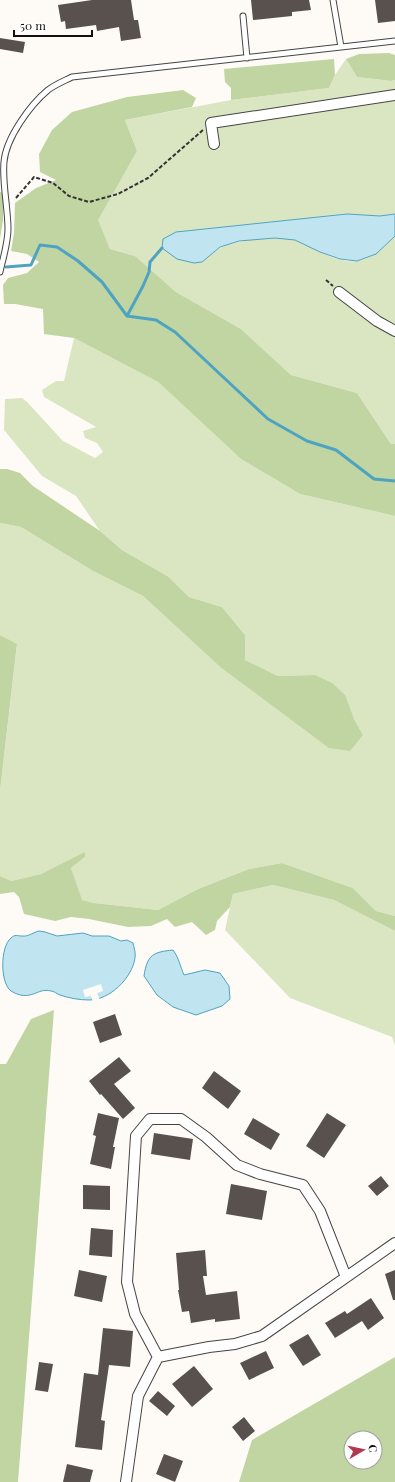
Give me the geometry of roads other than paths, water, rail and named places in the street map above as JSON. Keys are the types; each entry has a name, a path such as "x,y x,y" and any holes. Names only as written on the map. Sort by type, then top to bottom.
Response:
{"street":[{"path":"214,144 211,123 395,95"},
{"path":"339,292 377,321 395,330"},
{"path":"158,1357 135,1314 127,1282 136,1136 150,1119 181,1119 206,1136 237,1165 260,1174 303,1185 320,1212 346,1277"},
{"path":"158,1357 209,1347 235,1344 262,1336 395,1243"},
{"path":"126,1482 138,1396 158,1357"}],"lane":[{"path":"333,0 341,47"},
{"path":"243,16 246,58"},
{"path":"0,272 8,230 3,163 5,152 15,131 36,101 61,82 72,77 395,40"}],"water":[{"path":"347,214 380,216 395,214 395,236 376,254 357,261 340,259 320,252 295,240 275,238 239,241 220,247 202,262 194,263 177,259 162,248 163,239 176,232"},
{"path":"39,931 57,936 83,933 92,936 109,936 121,941 127,940 133,943 135,956 133,966 130,973 119,986 112,992 97,999 74,999 46,990 24,996 18,994 11,991 7,987 3,973 3,957 7,943 14,936 26,936"},
{"path":"173,950 184,975 205,970 220,973 229,986 230,999 222,1006 196,1015 173,1007 157,995 144,976 147,963 152,956 160,952"}],"waterway":[{"path":"6,267 31,265 40,245 57,247 78,261 102,282 127,316 156,320 175,332 268,419 307,441 336,450 374,479 395,481"},
{"path":"127,316 149,272 150,262 162,248"}]}
